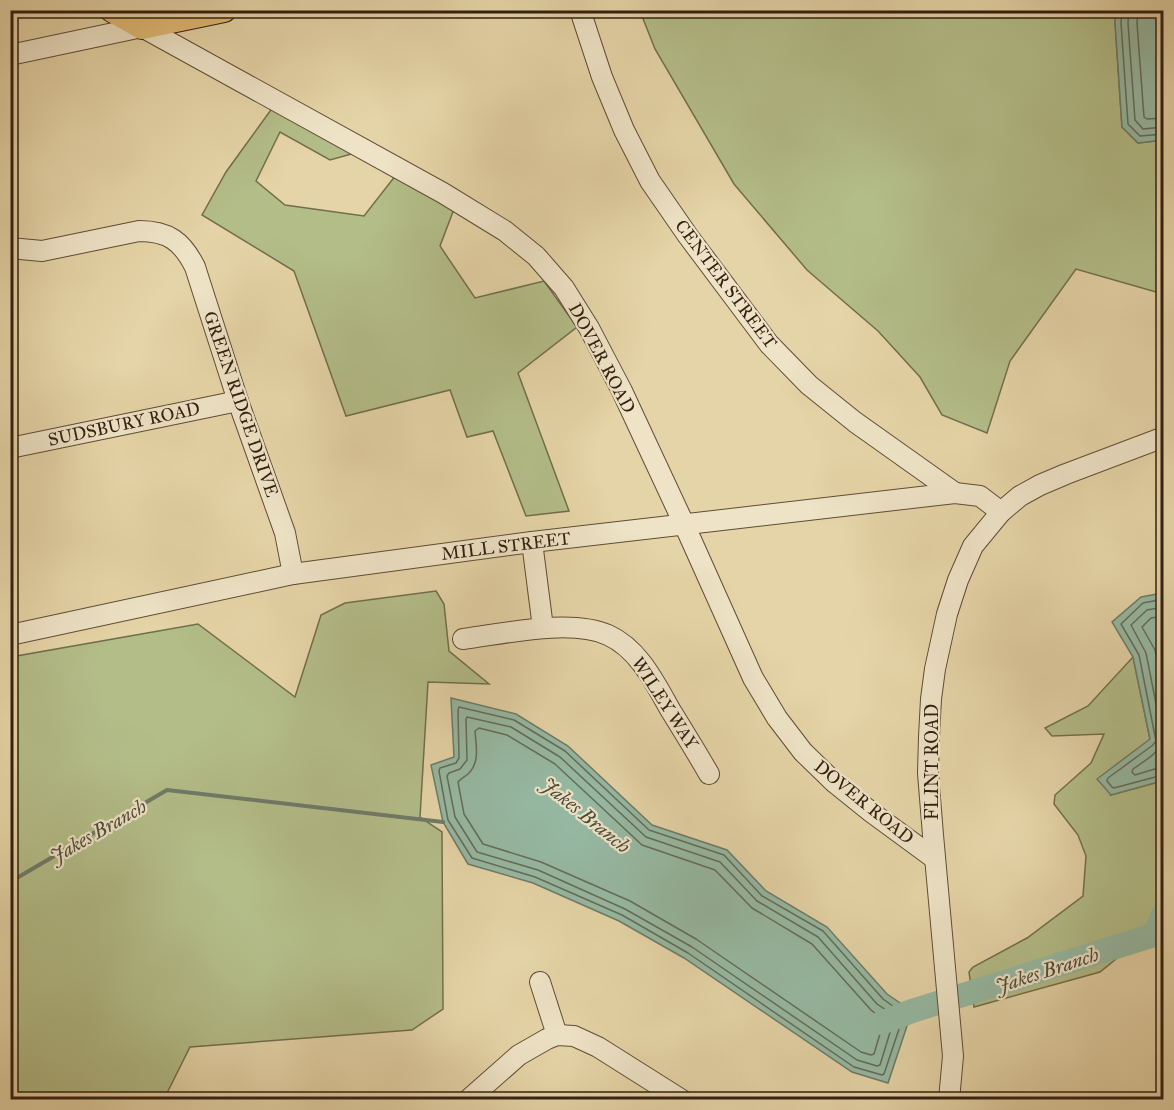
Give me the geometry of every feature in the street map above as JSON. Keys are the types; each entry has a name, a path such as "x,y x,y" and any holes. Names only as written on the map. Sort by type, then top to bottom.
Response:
{"main road":[{"name":"DOVER ROAD","path":"112,10 142,27"},
{"path":"142,27 224,10"}],"street":[{"name":"CENTER STREET","path":"580,10 602,77 624,130 650,181 688,236 763,335 809,385 855,422 955,493"},
{"path":"10,55 142,27"},
{"name":"DOVER ROAD","path":"142,27 443,193 505,231 536,256 564,288 589,328 622,391 753,678 777,718 803,752 835,783 935,859"},
{"name":"GREEN RIDGE DRIVE","path":"10,248 42,251 139,231 164,234 183,248 195,267 238,401 285,533 293,574"},
{"name":"SUDSBURY ROAD","path":"10,448 238,401"},
{"name":"FLINT ROAD","path":"949,1100 953,1056 928,761 935,669 947,614 958,580 973,546 1001,512 1020,496 1076,470 1164,437"},
{"name":"MILL STREET","path":"10,635 293,574 532,542 955,493 980,496 1001,512"},
{"path":"532,542 543,628"},
{"name":"WILEY WAY","path":"463,639 543,628 581,628 607,635 628,647 645,666 709,774"},
{"path":"540,982 557,1035"},
{"path":"468,1100 519,1055 557,1035 574,1036 598,1047 682,1100"}],"shaded area":[{"path":"640,11 1116,11 1122,127 1138,143 1163,140 1163,294 1076,269 1010,361 987,433 942,415 920,377 878,331 807,270 734,184 655,49"},
{"path":"273,107 355,153 330,160 280,132 256,181 285,205 364,216 396,175 454,209 440,246 475,298 544,281 577,327 518,373 569,511 526,516 493,431 467,437 450,390 346,416 294,271 202,215 226,172"},
{"path":"436,591 444,604 449,651 489,684 428,682 420,817 442,832 443,1009 412,1030 190,1047 164,1099 11,1099 11,657 198,624 295,697 321,615 345,603"},
{"path":"1133,657 1150,739 1111,795 1162,781 1163,892 1143,937 1100,972 974,1007 969,972 973,967 1027,938 1083,896 1086,856 1078,835 1054,804 1055,795 1091,763 1104,734 1052,736 1045,728 1088,706"}],"water":[{"path":"1116,11 1163,11 1163,140 1138,143 1122,127"},
{"path":"1163,593 1163,792 1162,781 1111,795 1097,779 1150,739 1133,657 1112,622 1141,597"},
{"path":"451,698 516,714 568,746 652,825 727,850 766,891 827,927 887,994 912,1011 888,1083 852,1072 684,958 619,921 533,883 468,864 443,822 431,765 454,757"}],"waterway":[{"name":"Jakes Branch","path":"10,882 167,790 443,822"},
{"name":"Jakes Branch","path":"881,1023 912,1011 1154,935 1164,913"}]}
